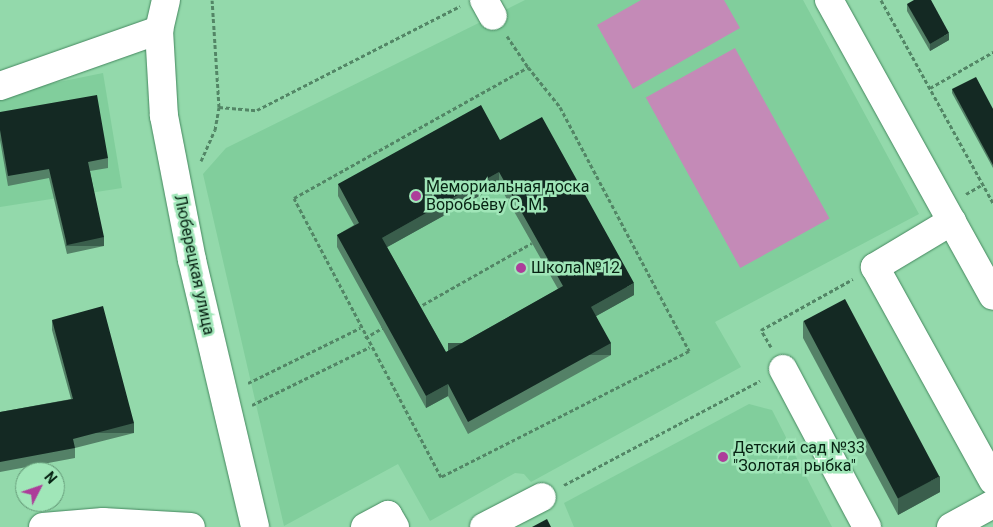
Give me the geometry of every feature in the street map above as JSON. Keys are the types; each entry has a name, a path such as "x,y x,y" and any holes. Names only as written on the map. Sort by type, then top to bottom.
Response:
{"main road":[{"name":"Люберецкая улица","path":"166,0 159,30 164,116 176,180 255,527"},
{"path":"829,0 993,296"},
{"path":"0,86 159,30"},
{"path":"952,221 875,267 993,481"},
{"path":"783,369 867,527"},
{"path":"484,527 542,497"},
{"path":"956,526 993,504"},
{"path":"364,527 388,515 394,527"},
{"path":"43,527 103,522 191,527"}],"path":[{"path":"212,0 218,88"},
{"path":"881,0 993,203"},
{"path":"218,107 258,110 480,7 528,67 560,107 689,351 441,478 365,338 294,198 528,67"},
{"path":"930,88 993,52"},
{"path":"415,309 532,243"},
{"path":"542,497 783,369 761,330 875,267"},
{"path":"365,338 390,324"},
{"path":"243,385 360,328"},
{"path":"248,407 370,347"}],"shaded area":[{"name":"Школа №12","path":"525,0 803,0 919,214 715,322 741,367 531,482 524,474 515,473 430,521 398,464 284,526 203,174 226,148"},
{"path":"641,0 724,0 740,28 633,89 597,25"},
{"path":"735,48 830,219 740,268 646,97"},
{"path":"103,73 122,188 0,207 0,94"},
{"name":"Детский сад №33 \"Золотая рыбка\"","path":"749,404 772,410 832,527 574,527 564,503"}],"building":[{"path":"914,0 931,0 949,33 930,44 907,4"},
{"path":"976,77 993,109 993,165 952,89"},
{"path":"97,95 108,158 88,162 104,237 67,245 49,169 8,176 0,130 0,112"},
{"path":"481,105 500,140 542,117 634,283 591,307 611,343 468,422 448,384 426,396 337,235 359,223 338,184","holes":["499,172 563,286 446,352 382,238"]},
{"path":"845,299 939,476 898,499 804,321"},
{"path":"103,306 134,423 73,439 75,448 0,462 0,412 73,399 52,320"},
{"path":"547,519 551,527 532,527"}],"place":[{"name":"Мемориальная доска Воробьёву С. М.","path":"416,196"},
{"name":"Школа №12","path":"521,268"},
{"name":"Детский сад №33 \"Золотая рыбка\"","path":"723,457"}]}
